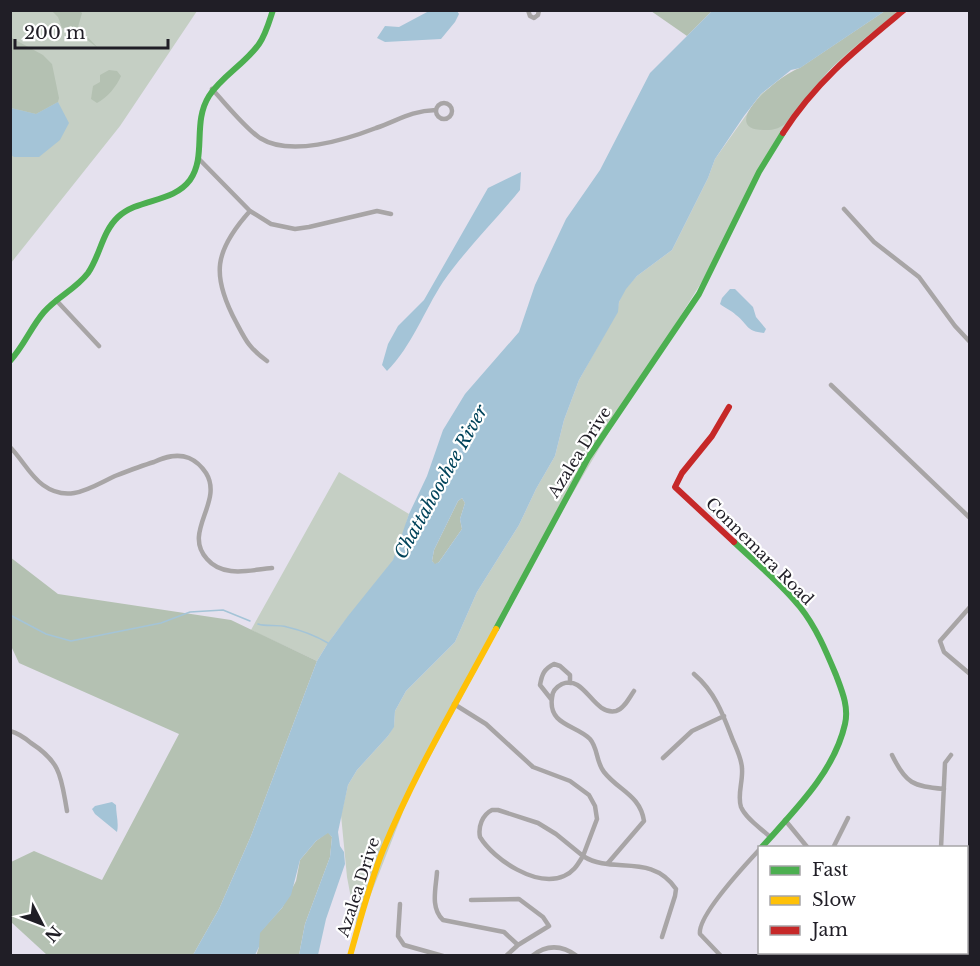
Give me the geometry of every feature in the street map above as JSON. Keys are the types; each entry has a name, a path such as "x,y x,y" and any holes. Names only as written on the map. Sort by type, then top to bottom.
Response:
{"street":[{"path":"10,361 24,345 38,319 56,300 87,276 97,258 107,231 118,216 134,206 170,195 186,186 193,177 198,158 199,120 202,108 212,89 258,46 273,10"},
{"path":"528,10 530,16 534,18 538,15 539,10"},
{"name":"Azalea Drive","path":"350,956 371,882 415,779 588,458 699,294 768,157 807,100 831,72 904,10"},
{"path":"212,89 259,137 286,147 301,147 353,136 409,114 436,111"},
{"path":"198,158 250,212 272,224 295,229 376,211 391,214"},
{"path":"844,209 874,242 919,277 969,342"},
{"path":"250,212 235,228 224,249 220,266 221,288 225,301 251,349 267,362"},
{"path":"56,300 99,346"},
{"path":"831,385 969,518"},
{"name":"Connemara Road","path":"729,406 713,434 684,468 675,487 778,584 800,608 821,641 845,698 845,724 830,759 810,791 763,846"},
{"path":"10,447 43,485 65,494 84,492 115,476 164,458 179,456 191,459 204,470 211,486 210,500 198,539 199,547 205,556 216,566 229,571 272,568"},
{"path":"969,607 940,641 947,655 969,674"},
{"path":"570,683 570,675 554,664 543,674 540,685 551,699 554,714 560,721 592,741 604,773 627,792 642,809 644,821 608,863"},
{"path":"694,674 711,691 724,716 742,766 741,807 747,816 770,837"},
{"path":"551,699 557,687 570,683 578,685 600,707 610,711 623,708 634,691"},
{"path":"454,704 486,724 534,767 570,781 589,795 595,806 597,819 583,856 576,867 563,877 554,879 530,875 509,865 483,842 479,830 488,812 498,810 525,818 547,828 583,856 592,862 642,865 671,882 676,889 662,937"},
{"path":"663,758 692,730 724,716"},
{"path":"10,731 37,746 54,761 59,771 67,811"},
{"path":"892,755 899,771 911,783 921,787 944,789"},
{"path":"940,846 945,763 951,755"},
{"path":"834,846 848,818"},
{"path":"785,820 806,846"},
{"path":"721,956 700,934 701,924 717,898 758,852"},
{"path":"437,872 435,907 437,915 443,920 504,932 518,945"},
{"path":"471,900 519,899 543,917 549,926 518,945 506,956"},
{"path":"400,904 398,936 404,945 443,956"},
{"path":"532,956 552,946 564,948 577,956"}],"shaded area":[{"path":"11,11 197,11 120,126 11,263"},
{"path":"885,11 887,21 830,69 787,124 706,275 561,513 410,794 357,930 347,877 341,815 348,785 357,770 388,736 394,726 395,711 406,691 455,642 477,592 519,525 555,456 564,420 579,380 617,312 625,289 637,276 672,250 715,159 761,94"},
{"path":"339,472 409,514 400,545 392,562 334,635 317,661 251,630"}],"green space":[{"path":"52,11 80,11 82,13 78,27 98,48 79,34 62,28 58,17"},
{"path":"651,11 712,11 687,36"},
{"path":"885,11 900,11 836,64 785,124 769,130 753,128 746,122 748,113 755,102 778,81"},
{"path":"10,37 43,55 52,64 58,102 36,114 11,108"},
{"path":"109,70 117,71 121,76 111,91 97,103 91,99 93,86 100,82 100,75"},
{"path":"462,498 465,503 460,519 462,529 435,565 432,561 434,550 458,501"},
{"path":"10,557 58,594 231,620 317,661 251,836 219,909 193,955 47,955 11,922 11,862 34,851 102,880 179,734 19,663 11,646"},
{"path":"328,832 332,837 330,857 305,924 299,955 256,956 259,947 259,933 282,908 296,881 300,860 316,841"}],"water":[{"path":"429,11 457,11 459,14 441,39 385,42 377,38 385,26 399,27"},
{"name":"Chattahoochee River","path":"712,11 885,11 800,68 791,70 761,94 715,159 672,250 637,276 626,289 619,302 618,312 579,380 564,420 555,456 519,525 477,592 455,642 406,691 395,711 394,727 357,770 348,785 338,832 345,864 326,919 318,955 299,955 305,924 330,857 332,837 328,833 316,841 300,860 291,895 260,933 259,947 255,955 193,955 219,909 251,836 317,661 348,616 393,560 443,430 465,394 519,332 535,285 566,219 600,170 650,73","holes":["462,498 465,503 460,519 462,529 439,562 435,564 432,561 434,550 458,501"]},
{"path":"58,102 69,123 60,140 39,157 11,155 11,108 36,114"},
{"path":"521,172 520,190 443,282 404,351 387,371 382,365 388,344 398,326 424,300 488,188"},
{"path":"730,289 735,289 753,307 756,317 766,329 764,333 750,329 734,313 720,304"},
{"path":"112,802 116,805 117,832 92,809 95,806"}],"waterway":[{"path":"10,615 46,634 71,641 161,623 190,612 223,610 250,621"},
{"path":"258,624 292,628 328,643"}],"traffic: fast":[{"path":"10,361 44,312 88,273 108,230 118,217 136,206 175,193 190,180 198,161 204,106 220,82 259,44 273,10"},
{"path":"496,629 588,458 699,294 759,172 783,133"},
{"path":"734,542 793,598 806,615 836,675 846,711 840,742 832,759 811,791 763,846"}],"traffic: slow":[{"path":"350,956 373,876 395,822 436,738 496,629"}],"traffic: jam":[{"path":"783,133 809,97 824,81 904,10"},
{"path":"729,407 712,436 682,473 675,487 734,542"}]}
